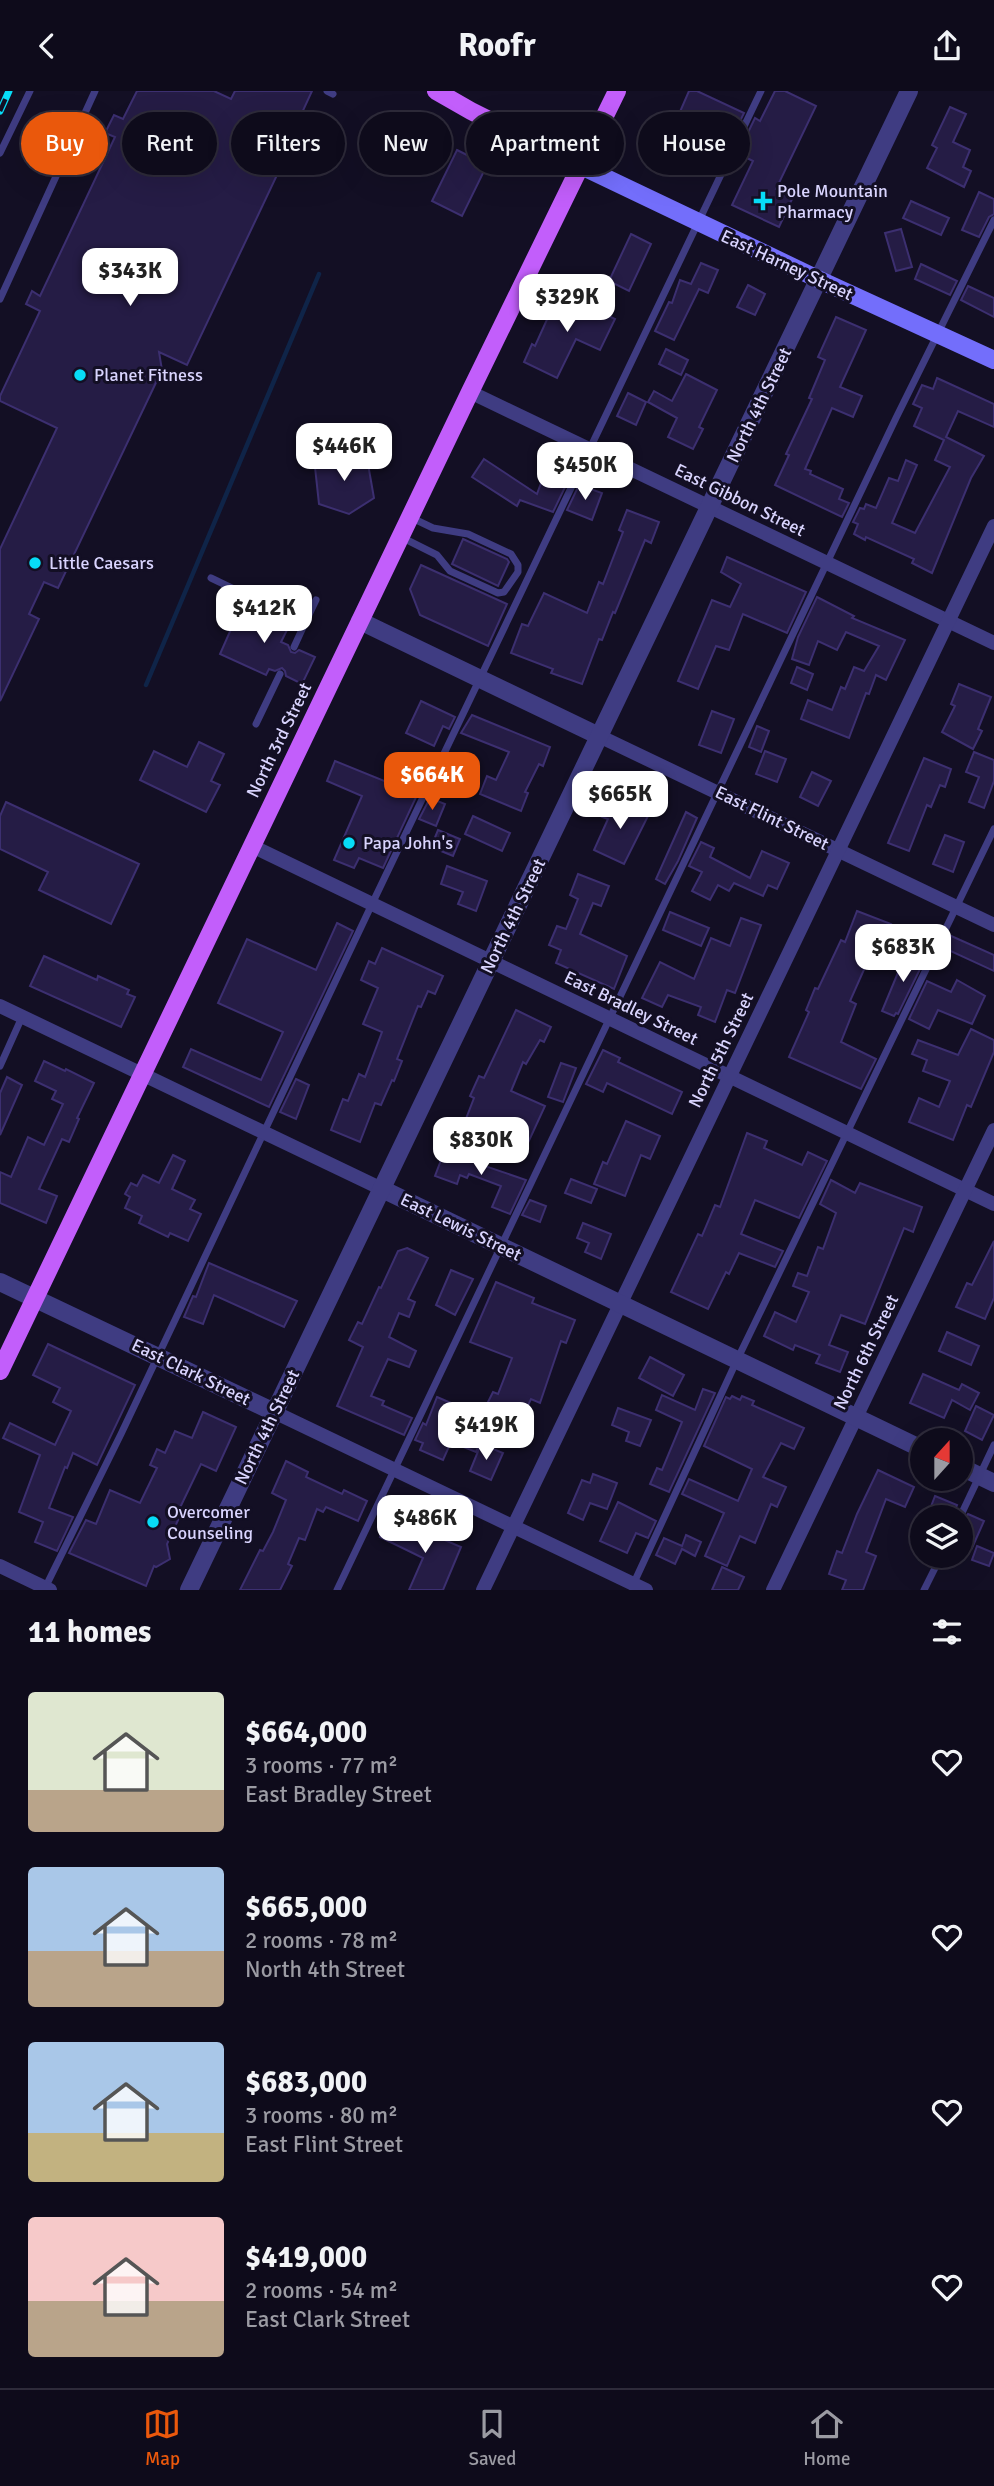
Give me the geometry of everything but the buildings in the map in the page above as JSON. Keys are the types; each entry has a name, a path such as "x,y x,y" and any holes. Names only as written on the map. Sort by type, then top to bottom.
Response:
{"main road":[{"path":"436,91 473,112"},
{"name":"North 3rd Street","path":"607,112 617,91"},
{"name":"North 3rd Street","path":"0,1371 576,175"},
{"name":"East Harney Street","path":"598,175 696,223 994,360"}],"street":[{"name":"North 4th Street","path":"189,1590 909,91"},
{"name":"East Gibbon Street","path":"470,392 994,643"},
{"name":"North 5th Street","path":"483,1590 994,526"},
{"name":"East Flint Street","path":"360,621 994,925"},
{"name":"East Bradley Street","path":"252,846 994,1203"},
{"name":"East Lewis Street","path":"0,1006 910,1443"},
{"name":"North 6th Street","path":"773,1590 994,1130"},
{"name":"East Clark Street","path":"0,1282 637,1588"},
{"path":"0,1566 46,1589"}],"lane":[{"path":"0,153 30,91"},
{"path":"0,299 95,91"},
{"path":"46,1589 761,91"},
{"path":"337,1590 896,418 994,220"},
{"path":"400,537 437,555 450,571 498,593 509,587 518,572 518,565 511,554 468,534 433,528 410,517"},
{"path":"211,578 305,623"},
{"path":"293,647 316,600"},
{"path":"256,724 281,674"},
{"path":"637,1588 737,1360 994,829"},
{"path":"0,1066 22,1017"},
{"path":"969,1505 987,1480 994,1445"},
{"path":"924,1590 935,1568"}],"waterway":[{"path":"146,685 319,274"}],"railway":[{"path":"0,111 9,91"}],"place":[{"name":"Pole Mountain Pharmacy","path":"763,201"},
{"name":"Planet Fitness","path":"80,375"},
{"name":"Little Caesars","path":"35,563"},
{"name":"Papa John's","path":"349,843"},
{"name":"Overcomer Counseling","path":"153,1522"}]}
